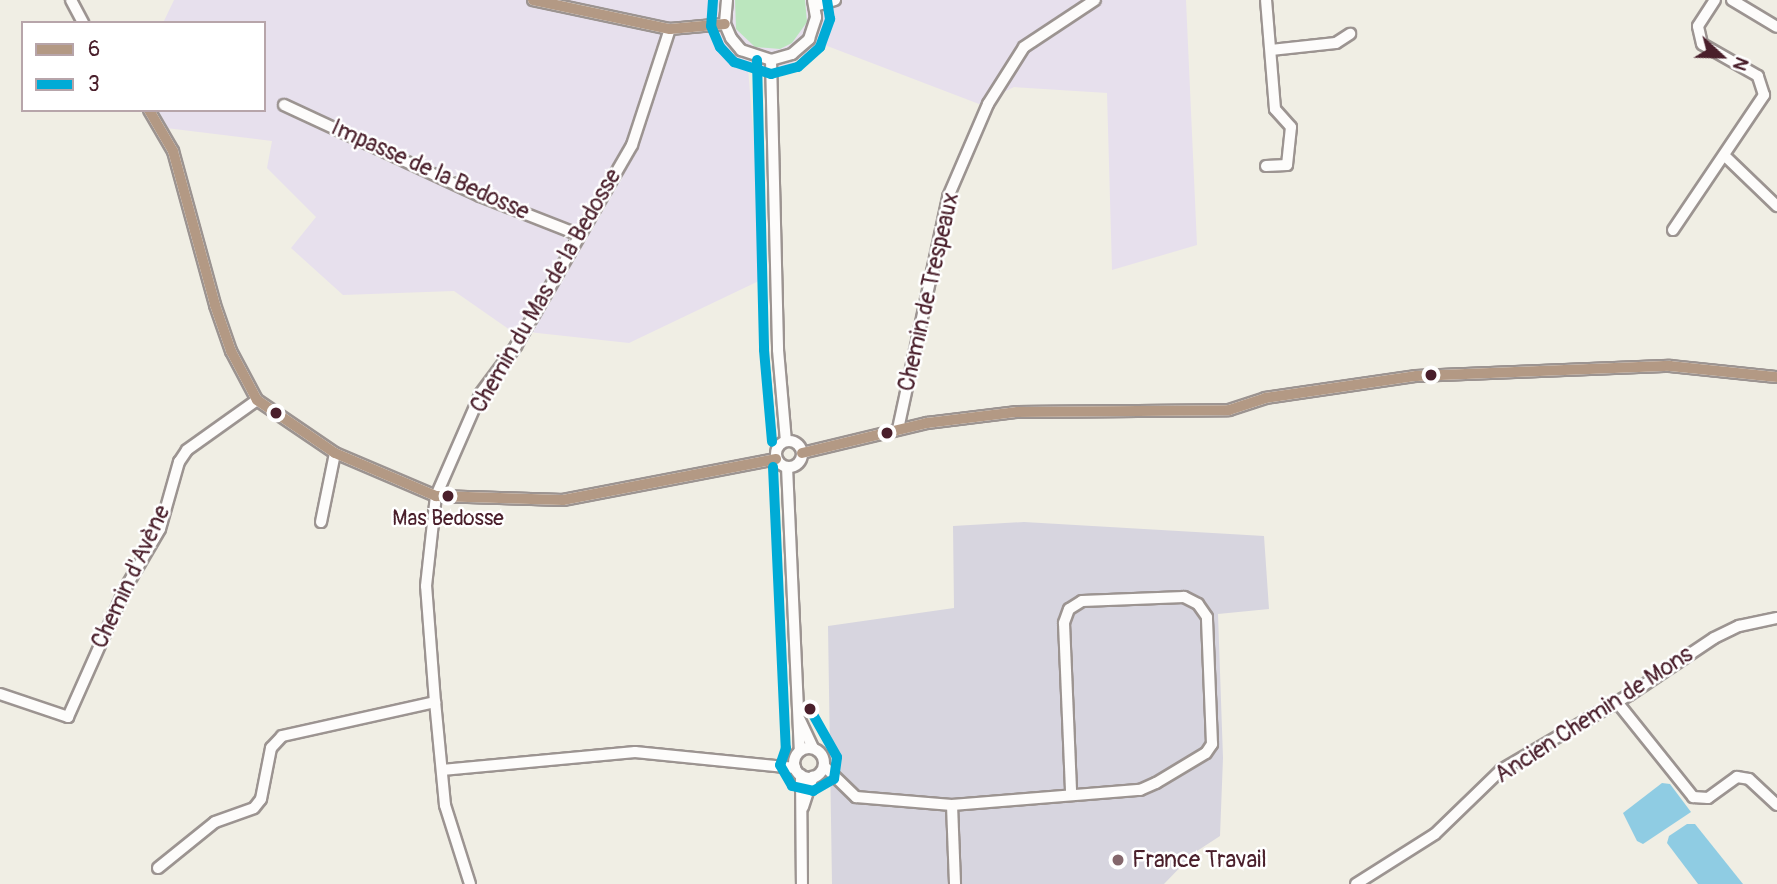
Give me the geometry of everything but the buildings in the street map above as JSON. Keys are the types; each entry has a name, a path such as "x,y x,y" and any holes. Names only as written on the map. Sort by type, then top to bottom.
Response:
{"street":[{"path":"71,0 82,21"},
{"path":"534,0 670,29 725,24"},
{"path":"727,0 725,24 741,50 771,61 792,54 809,39 814,3 835,0"},
{"name":"Chemin de Trespeaux","path":"898,429 948,197 988,104 1024,47 1095,0"},
{"path":"1266,0 1275,109 1291,127 1287,165 1266,166"},
{"path":"1673,230 1726,157 1764,95 1758,76 1702,44 1698,26 1715,0"},
{"path":"1732,0 1777,27"},
{"name":"Chemin du Mas de la Bedosse","path":"470,884 445,805 435,702 426,586 436,496 481,393 516,346 577,234 632,145 670,29"},
{"path":"1271,50 1336,43 1350,34"},
{"path":"771,61 778,350 786,440"},
{"name":"Impasse de la Bedosse","path":"284,104 480,196 577,234"},
{"path":"150,112 173,151 215,305 231,351 257,400 335,453 436,496 563,500 776,459 787,467 796,465 802,453 799,445 786,440"},
{"path":"1726,157 1777,206"},
{"path":"802,453 898,429 1017,412 1229,410 1265,398 1416,376 1670,366 1777,377"},
{"name":"Chemin d'Avène","path":"0,694 68,717 126,587 160,528 179,462 187,450 257,400"},
{"path":"776,459 776,450 786,440"},
{"path":"321,522 335,453"},
{"path":"787,467 800,751 798,772 802,884"},
{"path":"442,771 635,752 819,773 856,797 952,805 1000,805 1020,797 1140,790 1206,753 1212,744 1207,617 1198,604 1184,597 1082,601 1069,610 1064,623 1071,793"},
{"name":"Ancien Chemin de Mons","path":"1356,884 1435,834 1501,770 1617,702 1714,638 1739,626 1777,618"},
{"path":"158,868 215,822 254,808 261,799 271,748 282,736 435,702"},
{"path":"1617,702 1693,797 1708,798 1737,777 1749,779 1777,805"},
{"path":"797,714 813,748 823,757 800,821"},
{"path":"800,751 813,748"},
{"path":"952,805 955,884"}],"shaded area":[{"path":"174,0 1186,0 1197,245 1112,270 1107,93 1014,87 979,104 822,44 783,69 748,68 765,278 629,343 510,330 454,291 343,295 291,248 316,217 267,168 272,141 166,128 154,112 266,112 266,21 164,21"},
{"path":"1024,522 1264,536 1269,609 1218,614 1223,758 1220,836 1194,853 1164,884 832,884 828,626 954,608 953,526"}],"green space":[{"path":"735,0 805,0 807,22 792,43 780,49 755,47 736,29"}],"water":[{"path":"1662,783 1670,784 1691,812 1643,844 1637,841 1623,813"},
{"path":"1687,824 1695,824 1743,884 1698,884 1667,843 1669,836"}],"transit line":[{"name":"6","path":"533,0 670,29 725,24"},
{"name":"3","path":"713,0 711,26 720,47 734,62 771,74 798,67 820,47 830,19 827,0"},
{"name":"3","path":"757,60 764,350 772,442"},
{"name":"6","path":"150,112 173,151 215,305 231,351 257,400 335,453 436,496 563,500 776,459"},
{"name":"6","path":"802,453 927,423 1017,412 1229,410 1265,398 1416,376 1670,366 1777,377"},
{"name":"3","path":"773,467 786,748 780,765 792,786 813,791 834,779 837,757 810,709"}],"place":[{"name":"Mas Bedosse","path":"448,496"},
{"name":"France Travail","path":"1118,860"}]}
